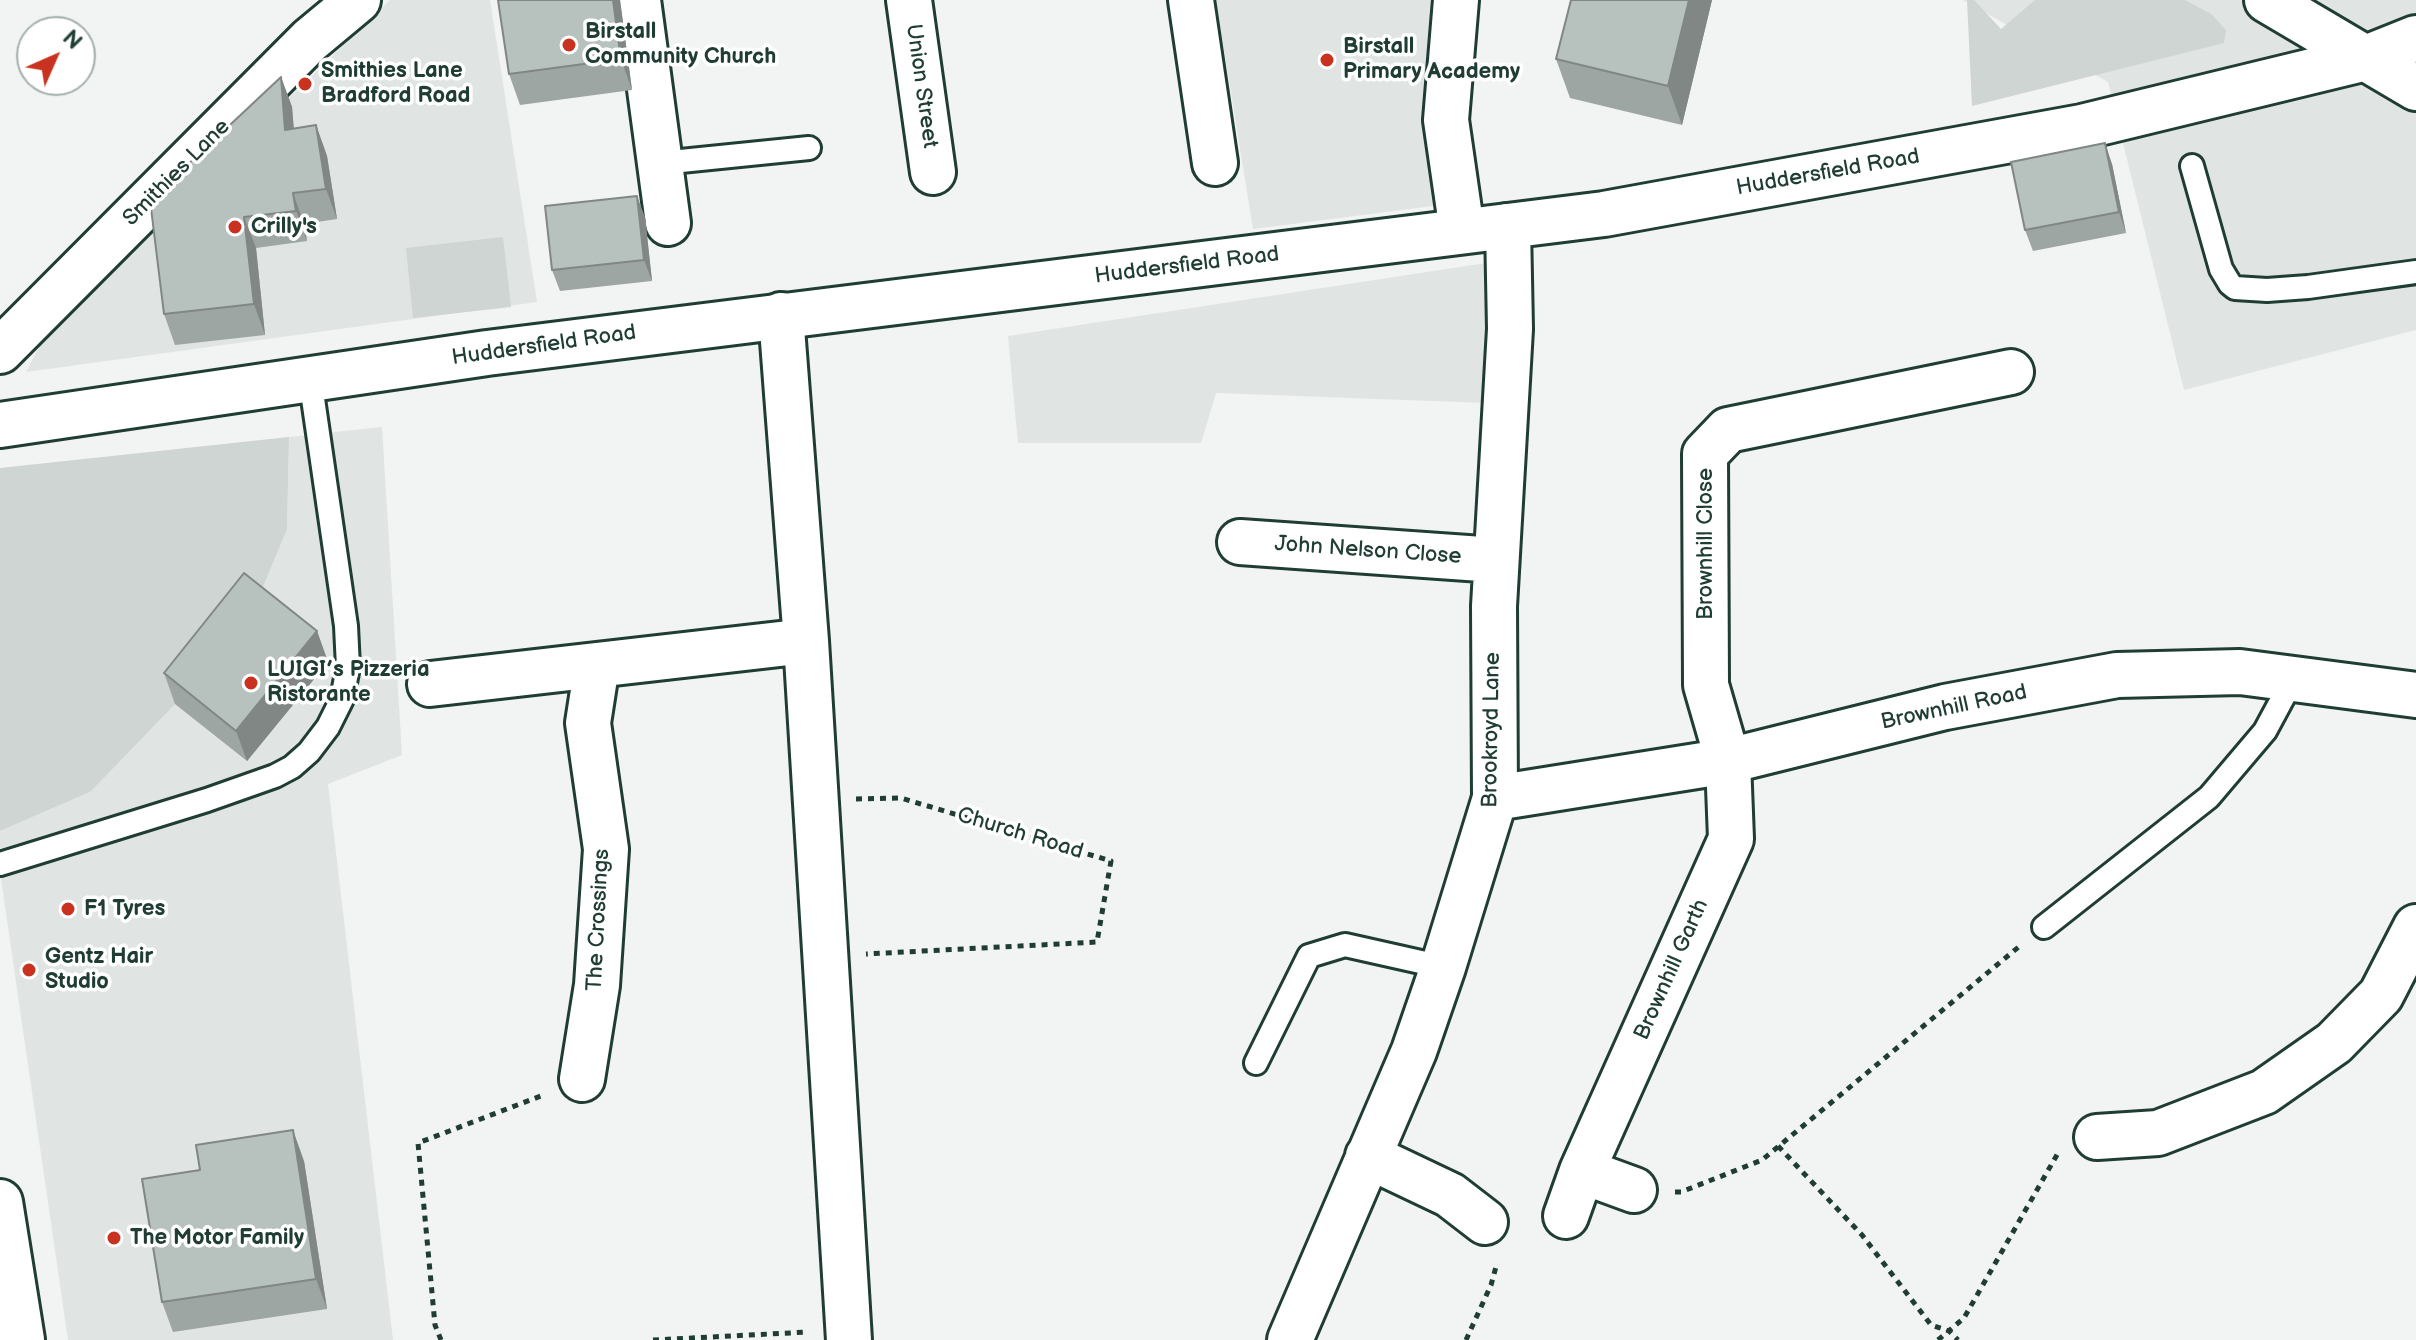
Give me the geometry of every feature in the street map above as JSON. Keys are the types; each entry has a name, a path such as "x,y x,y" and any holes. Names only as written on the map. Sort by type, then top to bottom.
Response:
{"street":[{"name":"Smithies Lane","path":"0,351 310,40 358,0"},
{"path":"638,0 668,223"},
{"name":"Union Street","path":"909,0 933,172"},
{"path":"1191,0 1215,163"},
{"path":"1456,0 1446,120 1462,231"},
{"path":"2267,0 2416,88"},
{"name":"Huddersfield Road","path":"0,425 310,378 781,315 1604,214 2082,127 2366,58 2416,38"},
{"name":"Brookroyd Lane","path":"1290,1340 1414,1051 1495,798 1494,606 1510,329 1508,226"},
{"path":"781,315 806,641 848,1335"},
{"name":"Brownhill Close","path":"1728,761 1706,685 1705,454 1728,430 2011,372"},
{"name":"John Nelson Close","path":"1240,542 1496,560"},
{"path":"430,684 806,641"},
{"name":"The Crossings","path":"582,1079 597,985 606,849 588,723 597,665"},
{"name":"Brownhill Road","path":"1495,798 1728,761 1945,707 2117,675 2240,672 2416,695"},
{"name":"Brownhill Garth","path":"1566,1216 1582,1171 1731,839 1728,761"},
{"path":"2097,1137 2158,1133 2264,1092 2334,1043 2381,995 2416,927"},
{"path":"1368,1156 1450,1195 1485,1222"},
{"path":"1582,1171 1634,1190"},
{"path":"0,1202 22,1340"}],"lane":[{"path":"661,163 809,148"},
{"path":"2192,166 2221,269 2235,288 2267,290 2308,287 2416,272"},
{"path":"0,864 275,776 292,767 309,752 328,727 342,699 348,667 346,626 310,378"},
{"path":"2044,927 2209,797 2265,731 2293,679"},
{"path":"1256,1063 1309,956 1345,945 1443,967"}],"path":[{"name":"Church Road","path":"816,800 901,798 1111,861 1097,942 825,956"},
{"path":"1634,1190 1681,1192 1762,1160 2044,927"},
{"path":"441,1340 435,1325 418,1143 582,1079"},
{"path":"1938,1340 1964,1318 2062,1145 2097,1137"},
{"path":"1778,1146 1862,1235 1931,1325 1949,1331 1958,1340"},
{"path":"1466,1340 1491,1285 1500,1251 1485,1222"},
{"path":"653,1340 848,1335"}],"shaded area":[{"path":"390,0 490,0 537,302 26,372 46,334"},
{"name":"Birstall Primary Academy","path":"1216,0 1436,0 1422,121 1441,205 1253,229"},
{"path":"1963,0 2416,0 2416,330 2184,390 2108,82"},
{"path":"1967,0 1974,0 2001,29 2035,0 2185,0 2211,14 2226,30 2224,43 1972,106"},
{"path":"503,237 511,307 413,318 406,248"},
{"path":"1486,263 1487,403 1216,393 1201,443 1018,443 1008,336"},
{"path":"382,427 402,755 328,784 393,1340 68,1340 0,872 0,831 90,792 287,529 289,437"},
{"path":"289,437 287,529 256,603 175,704 90,792 0,831 0,468"}],"building":[{"name":"Birstall Community Church","path":"498,0 613,0 621,59 509,74"},
{"path":"1571,0 1689,0 1668,86 1556,59"},
{"name":"Crilly's","path":"281,77 285,130 316,125 326,189 293,193 296,211 244,217 254,304 164,314 150,200"},
{"path":"2105,143 2119,212 2025,230 2011,162"},
{"path":"637,196 644,260 552,270 545,206"},
{"name":"LUIGI’s Pizzeria Ristorante","path":"244,573 317,631 236,731 164,673"},
{"path":"293,1130 316,1279 162,1302 142,1179 200,1170 196,1145"}],"place":[{"name":"Birstall Community Church","path":"569,45"},
{"name":"Birstall Primary Academy","path":"1327,60"},
{"name":"Smithies Lane Bradford Road","path":"305,84"},
{"name":"Crilly's","path":"235,227"},
{"name":"LUIGI’s Pizzeria Ristorante","path":"251,683"},
{"name":"F1 Tyres","path":"68,909"},
{"name":"Gentz Hair Studio","path":"29,970"},
{"name":"The Motor Family","path":"114,1238"}]}
